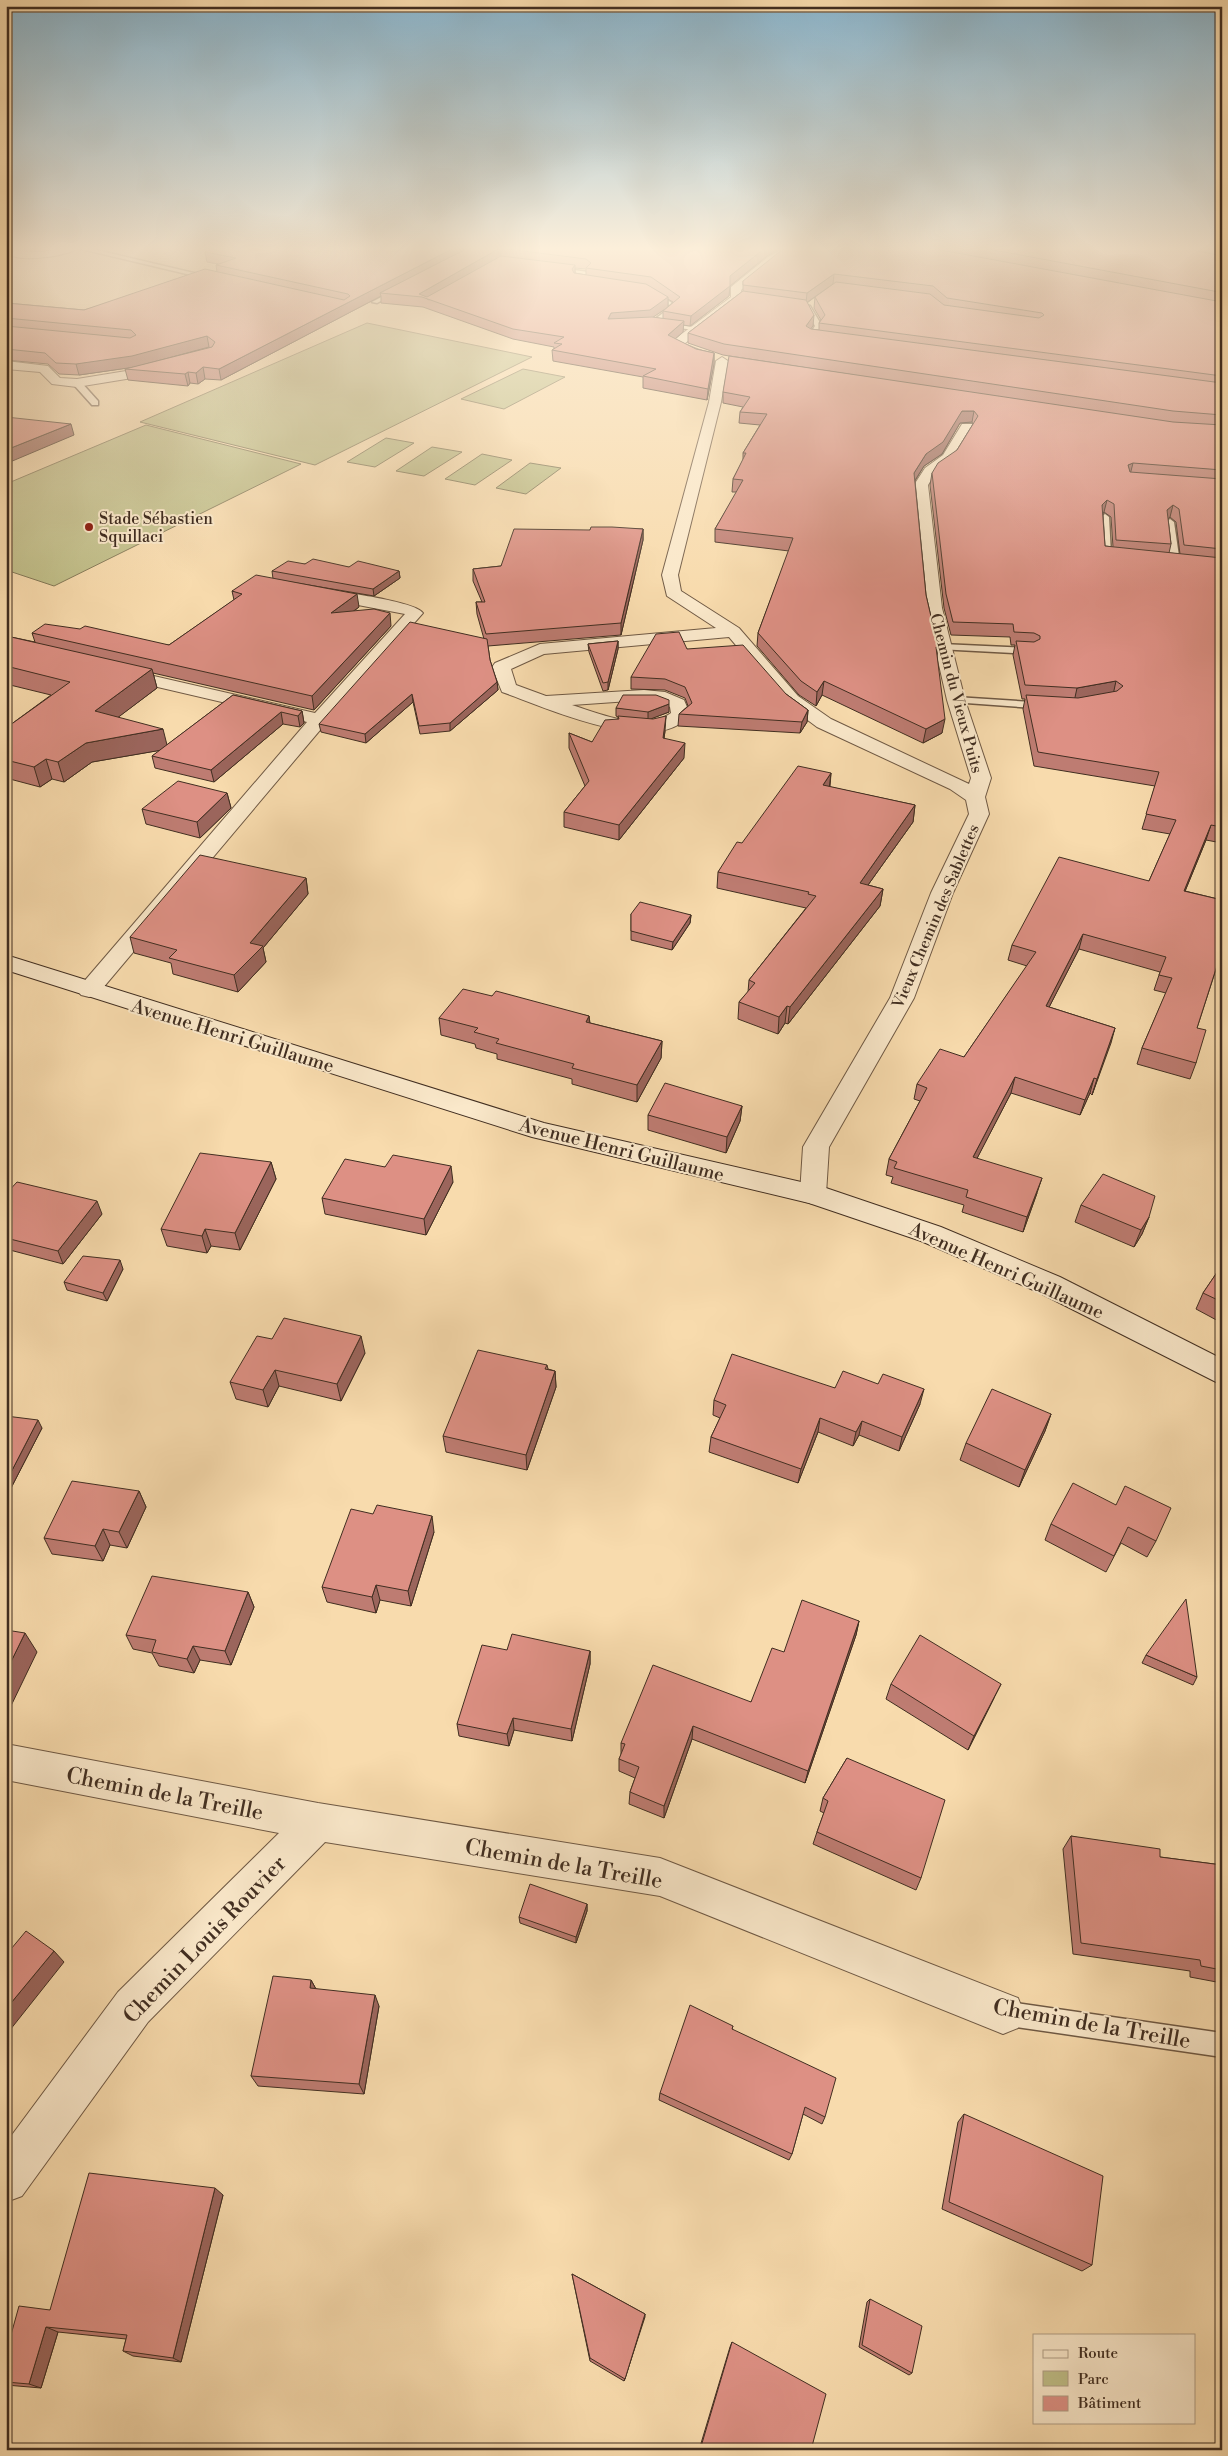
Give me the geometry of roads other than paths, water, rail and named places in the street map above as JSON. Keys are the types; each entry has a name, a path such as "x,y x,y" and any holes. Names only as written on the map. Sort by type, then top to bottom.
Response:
{"street":[{"name":"Vieux Chemin des Sablettes","path":"727,363 670,575 673,593 733,632 792,700 824,723 957,785 975,797 979,814 942,893 902,998 816,1147 813,1194"},
{"path":"6,365 44,369 56,381 77,383 162,369 177,364"},
{"name":"Chemin du Vieux Puits","path":"967,427 948,458 930,471 921,485 934,608 956,700 981,778 975,797"},
{"path":"89,990 319,719 416,614 407,609 302,590"},
{"path":"547,701 644,695 659,696 678,704 681,714 674,721 656,727 639,728 624,726 547,701 508,688 501,666 540,649 733,632"},
{"path":"99,668 319,719"},
{"name":"Avenue Henri Guillaume","path":"6,962 89,990 541,1132 813,1194 931,1234 1050,1285 1222,1373"},
{"name":"Chemin de la Treille","path":"6,1762 318,1822 660,1877 1003,2013"},
{"name":"Chemin Louis Rouvier","path":"6,2180 133,2007 318,1822"}],"lane":[{"path":"77,383 95,402"},
{"path":"1105,517 1106,556 1126,558"},
{"path":"1170,522 1175,563"},
{"path":"942,647 1031,651"},
{"path":"956,700 1055,706"},
{"name":"Chemin de la Treille","path":"1003,2013 1222,2045"}],"place":[{"name":"Stade Sébastien Squillaci","path":"89,527"}]}
